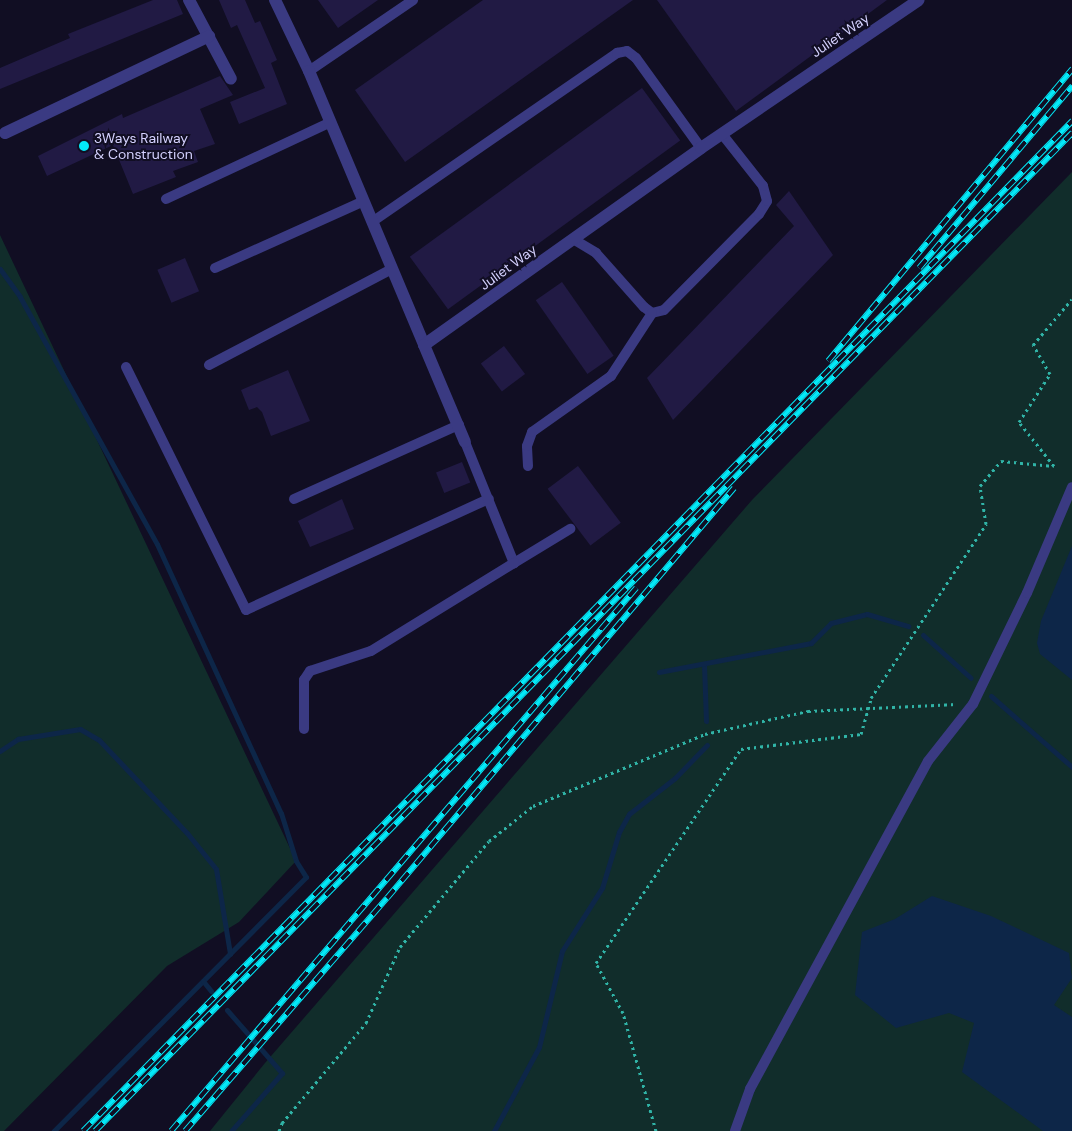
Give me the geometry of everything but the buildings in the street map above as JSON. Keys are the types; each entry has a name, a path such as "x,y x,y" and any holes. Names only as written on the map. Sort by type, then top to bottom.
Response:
{"street":[{"path":"189,0 231,79"},
{"path":"275,0 331,122 465,442"},
{"name":"Juliet Way","path":"424,345 701,148 913,2"},
{"path":"5,134 208,36"}],"lane":[{"path":"309,71 413,0"},
{"path":"372,222 617,53 627,51 636,58 701,148"},
{"path":"166,198 331,122"},
{"path":"528,466 527,446 532,432 611,376 652,313 664,310 759,214 767,201 763,186 722,134"},
{"path":"215,268 364,201"},
{"path":"573,239 596,253 628,292 652,313"},
{"path":"209,365 392,269"},
{"path":"126,367 246,610 489,499"},
{"path":"294,499 458,425"},
{"path":"465,442 514,563"},
{"path":"735,1131 750,1089 928,761 973,704 1027,593 1072,487"},
{"path":"304,729 304,680 310,671 371,651 570,529"}],"path":[{"path":"656,1131 623,1014 596,963 741,749 861,734 870,698 986,524 980,486 1001,461 1054,466 1019,422 1050,374 1034,345 1072,299"},
{"path":"280,1131 282,1123 366,1023 400,947 489,841 532,806 705,734 808,711 973,704"}],"green space":[{"path":"1072,172 1072,1131 210,1131 265,1063 752,500"},
{"path":"0,235 296,861 239,922 167,966 4,1131 0,1131"}],"water":[{"path":"1072,546 1072,680 1040,654 1037,643 1041,621"},
{"path":"932,896 991,916 1069,953 1072,978 1054,1005 1072,1017 1072,1131 1043,1131 962,1072 974,1023 949,1013 896,1028 855,995 862,932 895,919"}],"waterway":[{"path":"0,269 20,297 157,544 281,813 296,861 306,877 54,1131"},
{"path":"659,672 811,643 831,623 867,614 908,626"},
{"path":"923,635 971,678"},
{"path":"704,664 706,721"},
{"path":"991,696 1072,767"},
{"path":"0,751 18,739 80,729 99,740 187,833 216,869 230,954"},
{"path":"494,1131 539,1047 562,951 602,888 619,832 629,814 675,778 707,745"},
{"path":"203,981 211,991"},
{"path":"227,1010 282,1073 231,1131"}],"railway":[{"path":"828,361 1072,69"},
{"path":"919,268 1072,86"},
{"path":"83,1131 1072,121"},
{"path":"95,1131 1072,133"},
{"path":"185,1131 387,898 734,488"},
{"path":"171,1131 636,588"}],"place":[{"name":"3Ways Railway & Construction","path":"84,146"}]}
